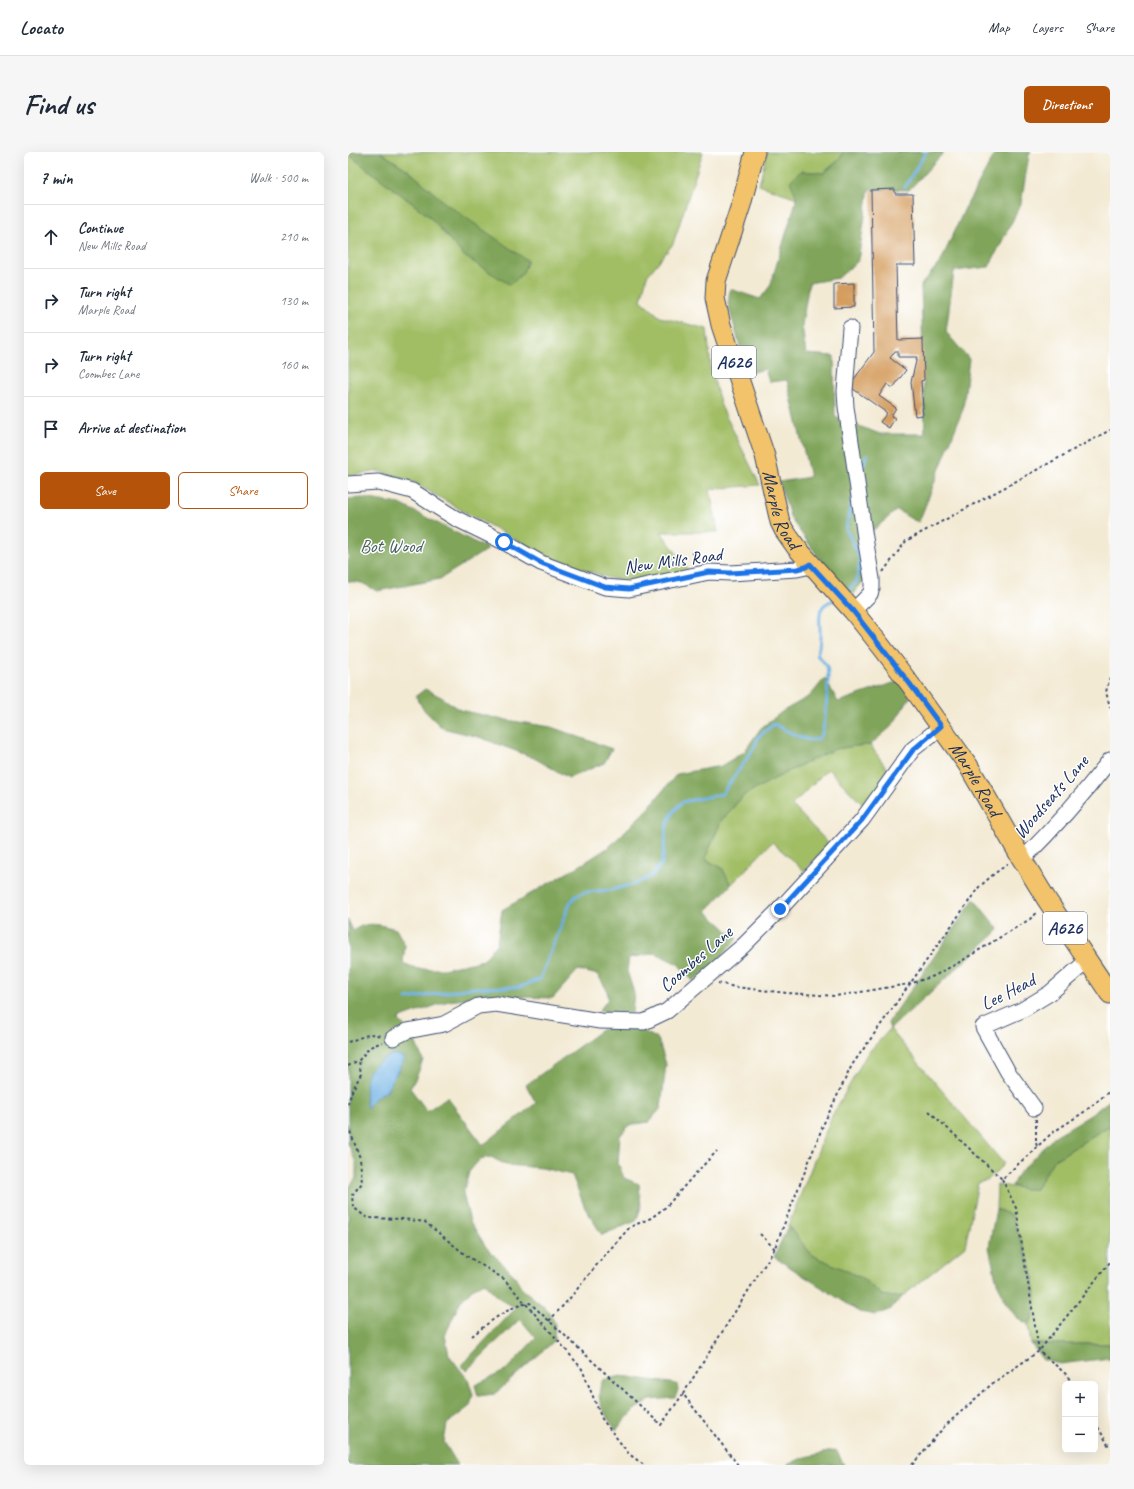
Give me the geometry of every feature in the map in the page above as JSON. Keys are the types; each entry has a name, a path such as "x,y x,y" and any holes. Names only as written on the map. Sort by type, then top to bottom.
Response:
{"main road":[{"name":"Marple Road","path":"755,152 741,205 716,281 715,298 721,325 764,456 780,522 796,547 849,606 941,726 968,765 1021,858 1049,903 1110,994"}],"street":[{"path":"849,606 870,594 872,588 846,407 845,391 850,328"},
{"name":"New Mills Road","path":"348,484 378,482 412,491 455,518 504,542 541,563 605,587 629,589 709,572 730,573 797,569 806,567 810,564"},
{"name":"Coombes Lane","path":"393,1038 407,1031 444,1024 478,1006 496,1004 600,1021 644,1022 667,1011 744,946 862,820 913,750 941,726"},
{"name":"Woodseats Lane","path":"1021,858 1046,836 1110,760"},
{"name":"Lee Head","path":"1034,1108 1008,1072 983,1027 1022,1010 1050,993 1087,961"}],"path":[{"path":"872,588 906,541 1110,430"},
{"path":"1110,677 1106,692 1110,707"},
{"path":"472,1336 494,1319 522,1304 530,1303 661,1425 683,1394 775,1248 824,1123 852,1065 979,887 994,874 1021,858"},
{"path":"704,980 735,987 787,993 836,996 909,984 934,976 958,963 1030,919 1049,903"},
{"path":"348,1042 370,1034 393,1038"},
{"path":"348,1066 359,1060 370,1047 393,1038"},
{"path":"348,1104 352,1091 361,1074 359,1060"},
{"path":"1002,1179 1052,1133 1084,1112 1110,1091"},
{"path":"1034,1108 1037,1146"},
{"path":"929,1111 1002,1179 1016,1208 1039,1351 1067,1375 1070,1381"},
{"path":"348,1126 360,1158 362,1183 352,1195 353,1207 367,1218 403,1219 425,1222 467,1256 504,1280 582,1369 602,1419 629,1454 644,1465"},
{"path":"549,1321 630,1227 651,1218 667,1206 717,1151"},
{"path":"760,1234 775,1248"},
{"path":"912,1465 944,1427 992,1383 1039,1351 1110,1262"},
{"path":"683,1394 738,1465"},
{"path":"1098,1427 1110,1448"}],"green space":[{"path":"348,152 380,152 408,170 445,203 528,261 522,274 510,285 464,256 429,216 348,154"},
{"path":"380,152 703,152 673,244 647,276 641,300 660,317 707,329 711,369 721,406 760,485 710,489 718,532 661,532 690,572 628,581 609,578 548,557 413,482 379,471 348,476 348,154 429,216 464,256 445,203 408,170"},
{"path":"767,152 843,152 839,160 823,173 801,171 797,198 759,185"},
{"path":"843,152 944,152 909,190 869,189 858,261 838,278 809,283 802,325 806,354 834,356 835,417 880,434 925,434 921,285 941,261 965,208 996,152 1031,152 1029,155 1021,204 989,267 954,271 946,332 969,359 963,409 919,522 897,510 865,537 865,579 849,599 791,519 779,482 810,477 787,380 769,382 765,369 749,373 746,368 728,304 730,289 760,299 770,286 797,198 790,181 801,171 824,173 839,160"},
{"name":"Bot Wood","path":"363,498 400,504 488,549 440,579 377,591 362,583 348,581 348,499"},
{"path":"825,678 838,702 899,681 910,697 892,726 870,745 835,749 791,770 744,795 721,821 705,859 722,868 731,885 706,911 737,939 716,963 693,981 678,964 655,953 629,958 627,971 634,993 632,1013 599,1011 608,999 607,990 598,975 578,970 553,998 491,996 448,1001 398,1019 412,1034 423,1060 416,1078 410,1088 427,1111 447,1097 483,1145 536,1103 526,1085 603,1029 638,1028 658,1039 666,1064 661,1108 649,1122 629,1125 620,1136 618,1163 624,1178 639,1184 641,1207 636,1221 602,1235 585,1208 572,1175 542,1168 506,1165 491,1157 480,1159 469,1172 463,1194 470,1221 486,1247 515,1276 521,1288 547,1309 555,1323 554,1341 495,1394 478,1396 475,1385 505,1371 536,1338 520,1319 467,1370 461,1366 516,1308 500,1299 484,1283 472,1289 460,1302 445,1335 449,1355 468,1380 473,1394 470,1406 447,1424 444,1442 458,1465 348,1465 348,1189 356,1178 356,1163 348,1143 348,920 353,931 363,925 369,924 396,929 405,945 403,963 418,969 443,969 484,960 497,943 502,910 581,865 609,847 649,807 677,774 721,766 744,752 761,728 783,711 810,696"},
{"path":"425,689 461,710 500,719 551,727 612,749 604,763 569,778 534,758 479,737 442,728 423,709 416,696"},
{"path":"870,745 889,771 864,806 828,769 792,805 829,844 804,871 772,842 731,885 722,868 705,859 721,821 744,795 834,749"},
{"path":"974,899 999,930 890,1029 888,1023"},
{"path":"890,1029 1004,1164 988,1180 978,1183 965,1246 903,1296 894,1297 882,1295 862,1278 812,1255 788,1226 832,1116 867,1054"},
{"path":"1110,1100 1110,1125 1053,1161 1036,1189 1024,1189 1012,1186 1017,1175 1055,1136 1089,1116"},
{"path":"1110,1125 1110,1344 1031,1344 1028,1324 1033,1318 1011,1215 996,1209 997,1185 1036,1189 1053,1161"},
{"path":"996,1209 1011,1215 1032,1270 1036,1299 1034,1313 1028,1324 1016,1317 1004,1300 996,1279 989,1247"},
{"path":"788,1226 812,1255 862,1278 882,1295 894,1297 903,1296 891,1309 876,1315 860,1312 774,1257"},
{"path":"1031,1344 1110,1344 1110,1358 1060,1364 1043,1360"},
{"path":"622,1376 677,1384 678,1390 675,1398 650,1400 634,1410 616,1430 604,1412 599,1394 603,1380"},
{"path":"836,1450 844,1465 787,1465 802,1458"}],"water":[{"path":"394,1054 405,1058 386,1092 379,1095 371,1102 367,1109 365,1096 367,1075 376,1064"}],"building":[{"path":"895,189 895,194 913,194 915,265 896,265 898,340 923,339 924,380 921,381 923,415 915,416 911,382 917,357 898,357 898,351 895,351 890,358 906,370 893,388 887,384 879,396 896,408 891,416 895,418 889,428 880,422 887,413 849,386 874,352 871,190"},
{"path":"854,283 854,307 834,308 834,284"}],"waterway":[{"path":"905,187 926,152"},
{"path":"862,469 867,454"},
{"path":"846,593 857,581 860,562 858,554 846,529 852,498"},
{"path":"407,999 470,988 520,987 540,979 570,903 576,896 585,892 611,890 635,884 652,876 662,863 667,824 673,812 682,802 722,794 754,748 758,737 774,724 805,739 816,740 820,737 822,733 827,700 828,680 826,666 817,655 820,642 820,614 824,606 834,600"}],"route":[{"path":"504,542 541,563 605,587 629,589 709,572 730,573 797,569 806,567 810,564 853,611 910,684 941,726 913,750 862,820 780,909"}]}
